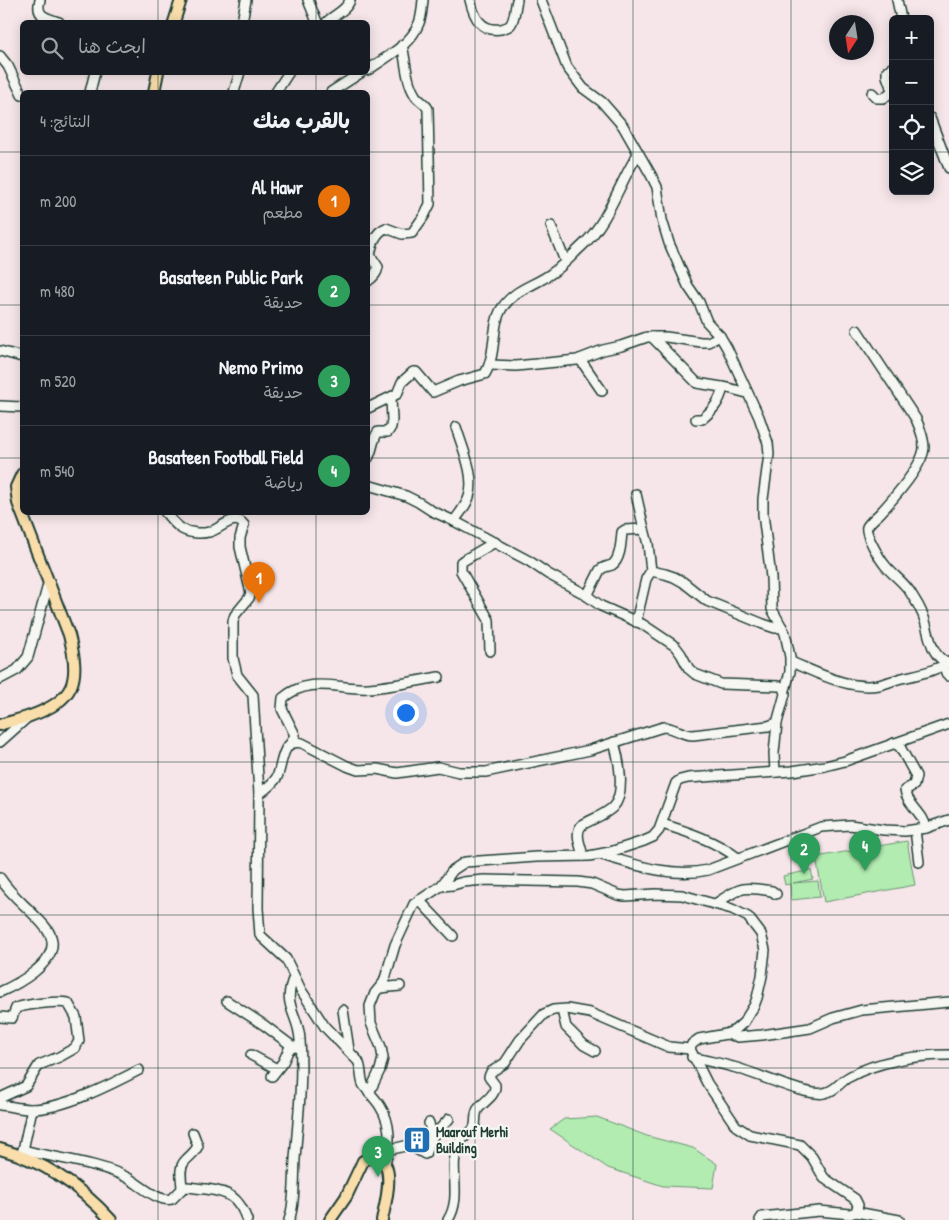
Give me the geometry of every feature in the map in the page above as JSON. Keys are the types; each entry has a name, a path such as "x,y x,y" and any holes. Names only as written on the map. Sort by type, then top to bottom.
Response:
{"main road":[{"path":"175,20 181,0"},
{"path":"154,90 157,75"},
{"path":"20,478 16,487 20,508"},
{"path":"0,726 51,708 64,699 73,681 74,660 72,648 49,581 23,515"},
{"path":"0,1149 22,1153 60,1176 97,1205 111,1220"},
{"path":"330,1220 346,1197 363,1161 374,1157 385,1163 388,1173 382,1220"}],"street":[{"path":"40,0 39,12 55,20"},
{"path":"242,20 246,0"},
{"path":"308,0 316,20"},
{"path":"330,20 346,8 350,0"},
{"path":"370,69 414,34 418,25 423,0"},
{"path":"470,0 472,10 480,23 485,27 497,29 507,28 511,24 516,0"},
{"path":"542,0 567,67 583,88 602,102 629,136 657,187 664,227 688,286 699,302 710,326 720,336 759,417 768,443 763,514 771,578 772,609 788,642 791,662 783,706 777,723 774,753 775,772"},
{"path":"897,0 900,15"},
{"path":"370,280 378,271 378,267 370,255 378,232 386,228 402,234 412,232 430,204 428,109 415,96 408,76 402,45"},
{"path":"0,56 8,66 20,91"},
{"path":"889,69 887,76 889,82"},
{"path":"90,90 94,75"},
{"path":"235,90 239,75"},
{"path":"277,90 287,75"},
{"path":"334,90 357,75"},
{"path":"872,93 877,98 884,98 889,93"},
{"path":"934,129 949,168"},
{"path":"370,407 399,392 402,382 413,372 416,372 433,392 459,381 485,374 490,365 497,321 502,308 523,288 551,274 583,245 596,229 638,154"},
{"path":"551,226 565,261"},
{"path":"858,330 916,419 921,430 924,448 916,469 867,527 866,534 883,562 912,594 923,615 932,646 936,653 947,663"},
{"path":"490,365 516,366 580,359 603,350 652,337 708,342 720,336"},
{"path":"652,337 697,383 747,393"},
{"path":"0,352 20,356"},
{"path":"580,359 602,391"},
{"path":"696,419 702,419 711,411 721,399 723,387"},
{"path":"370,455 378,432 388,432 392,427 390,398"},
{"path":"0,406 20,407"},
{"path":"454,521 467,502 471,487 470,474 456,427"},
{"path":"370,486 406,496 529,561 601,606 636,622 675,646 689,669 704,678 721,684 779,686 785,690"},
{"path":"636,494 648,544 651,572 646,579 636,622"},
{"path":"168,515 181,528 190,532 210,532 237,520 241,521 244,525 240,546 251,593 250,598 235,615 233,621 233,658 237,675 253,695 259,794 259,930 263,939 286,959 308,1003 325,1027 349,1050 360,1065 362,1082 379,1105 386,1120 389,1137 385,1163"},
{"path":"587,596 600,570 611,565 616,557 621,545 622,532 625,530 644,529"},
{"path":"490,651 489,620 461,571 461,562 495,542"},
{"path":"651,572 665,574 678,579 708,601 763,624 775,628 782,627"},
{"path":"3,676 23,664 28,657 49,581"},
{"path":"791,662 832,679 864,686 879,685 931,672 947,663"},
{"path":"947,663 946,673 949,676"},
{"path":"259,794 271,785 276,778 284,751 291,743 294,735 282,709 283,698 298,688 312,685 368,688 439,677"},
{"path":"0,742 28,717"},
{"path":"291,743 302,743 353,769 377,769 397,773 438,767 464,773 486,772 516,764 562,757 663,727 671,728 682,734 692,735 768,726 777,723"},
{"path":"369,1093 380,1070 383,1058 369,1014 372,998 386,976 395,945 414,904 441,886 453,870 465,862 583,856 620,849 653,837 662,824 672,790 680,780 824,766 845,761 949,724"},
{"path":"583,856 578,832 579,828 612,809 618,798 620,774 614,742"},
{"path":"894,743 900,747 916,776 914,785 905,790 906,796 917,809 926,824 926,828"},
{"path":"600,854 658,870 676,873 697,872 708,870 821,827 842,825 889,831 916,830 949,820"},
{"path":"662,824 709,840 738,858"},
{"path":"916,830 919,862"},
{"path":"0,878 37,918 52,939 50,955 42,967 0,992"},
{"path":"441,886 475,880 578,882 592,884 618,895 676,894 732,909 748,917 761,934 764,945 762,976 757,998 744,1022 735,1030 726,1034 699,1039 692,1044 691,1053 707,1083 742,1132 800,1145 812,1157 824,1178 854,1199 858,1205 856,1212"},
{"path":"715,904 744,887 772,891 776,894"},
{"path":"419,900 453,936"},
{"path":"251,1055 274,1073 289,1049 296,1046 300,1038 288,1000 294,977"},
{"path":"380,988 400,986"},
{"path":"227,1000 296,1046 301,1060 295,1162 289,1220"},
{"path":"0,1018 12,1018 16,1008 21,1006 59,1001 68,1003 76,1018 79,1041 76,1048 39,1065 26,1086 0,1098"},
{"path":"726,1034 748,1037 788,1032 816,1026 833,1018 862,1010 949,1002"},
{"path":"343,1010 349,1050"},
{"path":"448,1220 456,1201 455,1161 458,1147 461,1140 474,1128 476,1113 479,1108 494,1092 495,1085 489,1077 491,1072 504,1063 520,1040 544,1014 554,1010 590,1013 669,1047 733,1066 809,1093 824,1094 836,1089 850,1076 883,1064 922,1056 949,1054"},
{"path":"562,1010 566,1027 584,1045 595,1051"},
{"path":"0,1105 32,1109 45,1108 80,1097 139,1070"},
{"path":"32,1109 22,1153 97,1167 121,1174 164,1200 172,1199 182,1189 191,1187 226,1193 240,1204 246,1220"},
{"path":"388,1150 409,1145 425,1154 432,1137 449,1118"},
{"path":"429,1123 432,1137"},
{"path":"182,1189 181,1170 183,1163 194,1154 198,1146 193,1133"},
{"path":"760,1220 762,1217 781,1214 819,1211 850,1214 856,1212 899,1220"}],"green space":[{"path":"907,841 915,885 824,902 816,857"},
{"path":"811,870 813,879 793,883 818,881 820,897 791,900 790,884 785,885 783,876"},
{"path":"597,1117 647,1136 693,1148 717,1164 713,1188 663,1186 608,1168 550,1129 564,1119"}],"place":[{"name":"Al Hawr","path":"259,603"},
{"name":"Basateen Football Field","path":"865,871"},
{"name":"Basateen Public Park","path":"804,874"},
{"name":"Maarouf Merhi Building","path":"417,1140"},
{"name":"Nemo Primo","path":"378,1177"}]}
